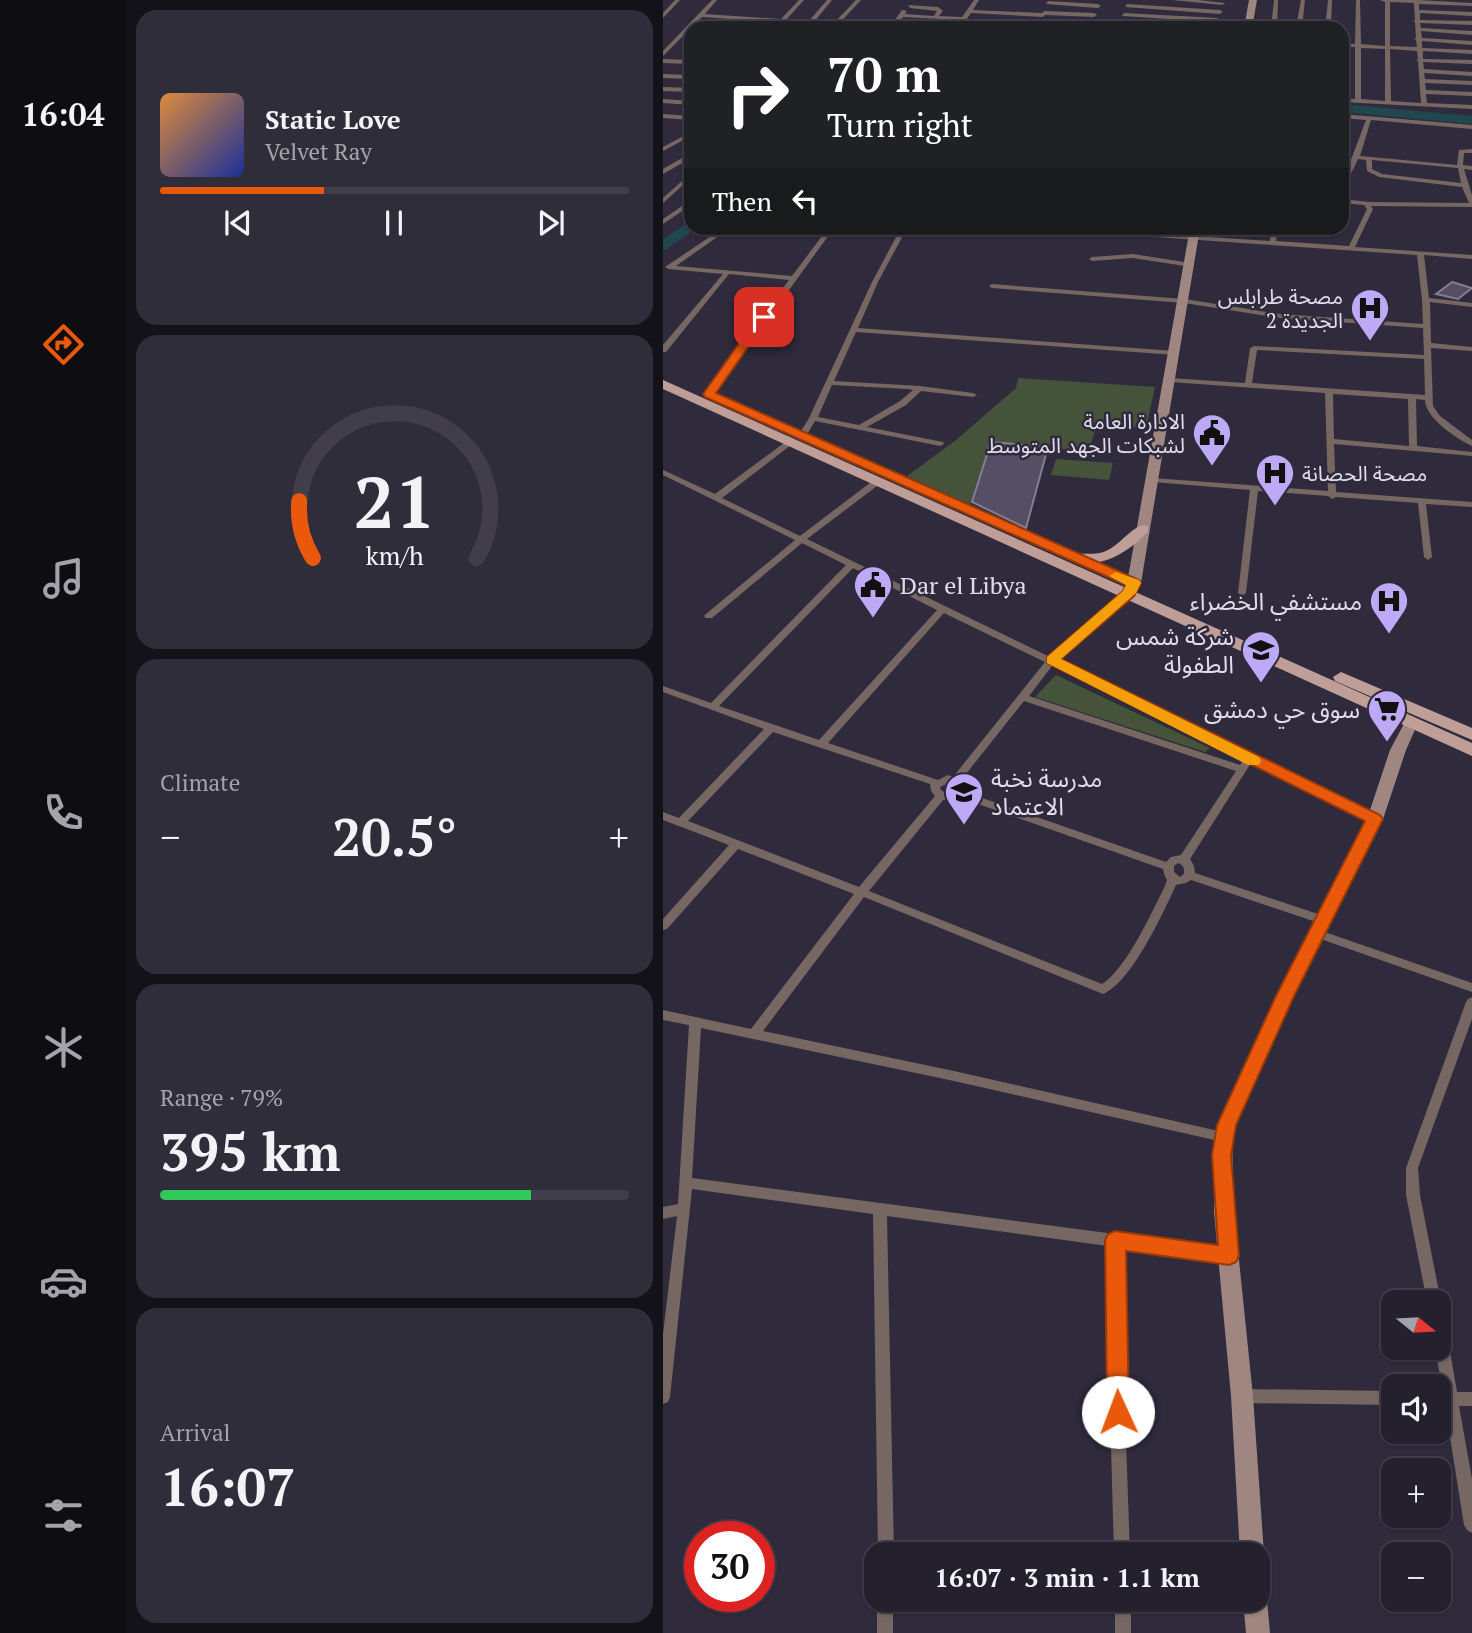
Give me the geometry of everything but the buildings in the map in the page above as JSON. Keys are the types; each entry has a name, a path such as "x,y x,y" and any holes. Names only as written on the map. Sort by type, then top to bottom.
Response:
{"main road":[{"path":"664,378 709,394 878,481 1472,735"},
{"path":"664,378 796,439 1075,558 1411,723 1472,750"},
{"path":"1075,558 1099,559 1116,554 1143,529"}],"street":[{"path":"663,16 678,0"},
{"path":"695,21 714,0"},
{"path":"701,15 782,21 802,0"},
{"path":"812,21 830,0"},
{"path":"840,21 859,0"},
{"path":"897,21 917,0"},
{"path":"969,0 977,0"},
{"path":"962,19 977,0"},
{"path":"1124,15 1217,20 1222,1 1174,0"},
{"path":"1249,21 1253,0"},
{"path":"1274,21 1276,0"},
{"path":"1300,21 1303,0"},
{"path":"1328,21 1330,0"},
{"path":"1358,0 1358,101"},
{"path":"1388,102 1386,0 1472,5"},
{"path":"1416,1 1424,104"},
{"path":"1041,21 1049,2 1100,3 1089,21"},
{"path":"1123,21 1128,3 1220,12"},
{"path":"910,6 938,9 936,17"},
{"path":"1006,13 1010,7"},
{"path":"968,11 1006,13 1037,21"},
{"path":"1416,11 1472,14"},
{"path":"901,15 965,21"},
{"path":"1049,21 1094,15"},
{"path":"1416,21 1472,23"},
{"path":"1418,29 1472,33"},
{"path":"663,54 684,32"},
{"path":"1417,39 1472,43"},
{"path":"1349,45 1472,52"},
{"path":"1419,60 1472,62"},
{"path":"663,61 684,62"},
{"path":"1421,71 1472,74"},
{"path":"663,76 684,77"},
{"path":"1422,81 1472,83"},
{"path":"663,89 684,90"},
{"path":"1422,92 1472,94"},
{"path":"1349,100 1472,107"},
{"path":"663,101 684,102"},
{"path":"663,124 666,116 684,117"},
{"path":"1349,117 1472,127"},
{"path":"1349,172 1369,119"},
{"path":"663,149 684,138"},
{"path":"671,145 684,150"},
{"path":"1349,202 1472,204 1468,189 1460,178 1460,167 1461,151 1472,151"},
{"path":"663,172 684,157"},
{"path":"1356,157 1472,168"},
{"path":"1369,159 1369,170 1381,176 1468,189"},
{"path":"663,201 684,181"},
{"path":"663,201 684,203"},
{"path":"1351,248 1370,209 1368,204"},
{"path":"664,220 684,207"},
{"path":"666,270 717,235"},
{"path":"709,394 826,235"},
{"path":"715,498 796,439 812,418 875,282 900,235"},
{"path":"956,780 1052,660 1132,588 1191,265 1194,235"},
{"path":"1214,235 1273,244 1472,257"},
{"path":"1273,244 1274,235"},
{"path":"1420,253 1426,300 1426,357 1431,412 1472,444"},
{"path":"1092,259 1133,256 1191,265"},
{"path":"666,270 792,278"},
{"path":"663,350 727,273"},
{"path":"992,286 1184,301 1280,316 1427,326"},
{"path":"1426,300 1472,305"},
{"path":"854,330 1175,354"},
{"path":"1427,345 1472,349"},
{"path":"1248,385 1254,348 1426,357"},
{"path":"1170,380 1428,398"},
{"path":"829,383 920,388 973,395"},
{"path":"861,427 903,404 920,388"},
{"path":"1329,391 1332,496"},
{"path":"1412,398 1413,448"},
{"path":"812,418 940,444"},
{"path":"1332,441 1472,454"},
{"path":"663,472 1375,819"},
{"path":"1153,480 1472,505"},
{"path":"709,617 800,540 878,481"},
{"path":"1242,593 1254,489"},
{"path":"1422,502 1428,557"},
{"path":"712,707 851,565"},
{"path":"822,743 943,609"},
{"path":"663,689 937,783 948,779 956,780"},
{"path":"1022,697 1242,769"},
{"path":"1251,1542 1242,1396 1224,1212 1223,1137 1232,1111 1320,926 1375,819 1398,750 1411,723"},
{"path":"680,823 771,728"},
{"path":"1183,861 1249,759"},
{"path":"956,780 961,788 957,793"},
{"path":"937,783 935,788 941,796"},
{"path":"753,1035 862,892 941,796 957,793 1167,866"},
{"path":"663,816 1103,989 1111,986 1122,970 1160,909 1174,878"},
{"path":"663,926 736,844"},
{"path":"1167,866 1172,862 1183,861 1190,866 1190,875"},
{"path":"1167,866 1167,873 1174,878 1182,879 1190,875 1472,988"},
{"path":"1432,1290 1413,1195 1412,1168 1472,1002"},
{"path":"663,1015 954,1076 1223,1137"},
{"path":"663,1397 684,1209 695,1021"},
{"path":"686,1183 1229,1256"},
{"path":"663,1213 684,1209"},
{"path":"879,1210 886,1542"},
{"path":"1115,1240 1114,1301 1122,1542"},
{"path":"1242,1396 1381,1398"},
{"path":"1451,1399 1472,1399"},
{"path":"1451,1427 1472,1525"},
{"path":"885,1612 885,1633"},
{"path":"1123,1612 1123,1633"},
{"path":"1256,1612 1258,1633"}],"green space":[{"path":"1018,378 1155,387 1146,428 1097,424 1089,451 993,444 970,505 907,476 956,440 1016,388"},
{"path":"1056,459 1113,463 1109,480 1051,475"},
{"path":"1056,675 1210,748 1205,752 1035,697"}],"waterway":[{"path":"1349,109 1472,120"},
{"path":"663,246 684,231"}],"slow traffic":[{"path":"1116,576 1134,583 1129,593 1052,660 1253,761"}],"place":[{"name":"مصحة طرابلس الجديدة 2","path":"1370,342"},
{"name":"الادارة العامة لشبكات الجهد المتوسط","path":"1212,467"},
{"name":"مصحة الحصانة","path":"1275,507"},
{"name":"Dar el Libya","path":"873,619"},
{"name":"مستشفي الخضراء","path":"1389,635"},
{"name":"شركة شمس الطفولة","path":"1261,684"},
{"name":"سوق حي دمشق","path":"1387,743"},
{"name":"مدرسة نخبة الاعتماد","path":"964,826"}],"route":[{"path":"764,317 709,394 1134,583 1129,593 1052,660 1375,819 1285,996 1227,1125 1222,1155 1229,1256 1115,1240 1118,1412"}]}
